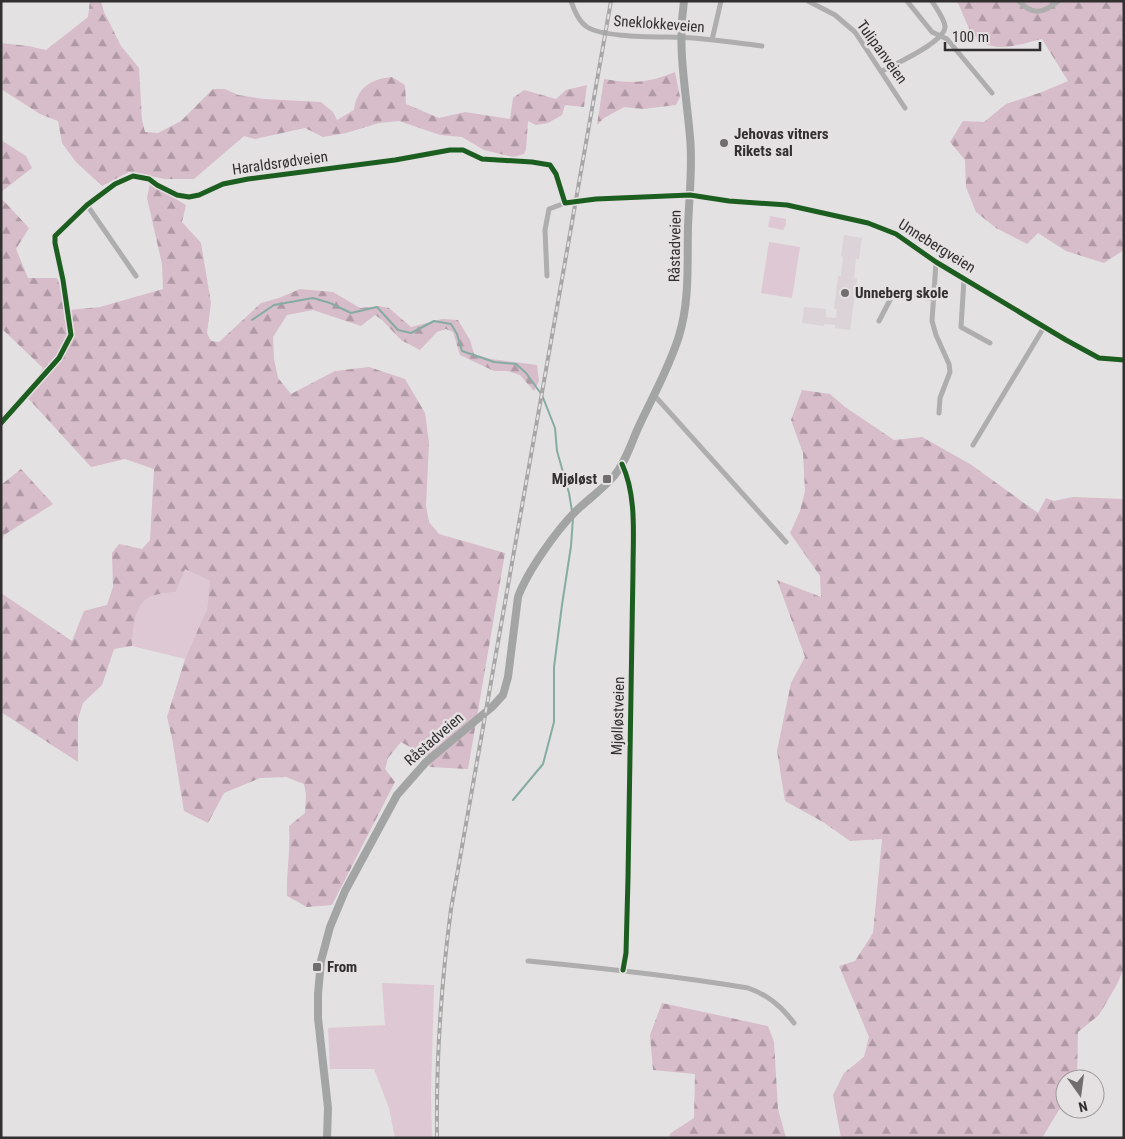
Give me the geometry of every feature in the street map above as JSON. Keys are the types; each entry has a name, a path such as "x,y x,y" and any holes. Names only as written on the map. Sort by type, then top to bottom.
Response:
{"main road":[{"name":"Råstadveien","path":"327,1138 328,1108 318,1018 318,994 321,961 330,927 345,891 397,795 426,762 503,695 508,678 518,597 522,586 566,522 606,486 622,464 675,348 686,306 688,274 691,147 681,59 684,1"}],"street":[{"name":"Sneklokkeveien","path":"571,1 581,22 587,28 594,30 630,35 712,40 762,46"},
{"path":"712,40 721,1"},
{"name":"Tulipanveien","path":"808,1 835,14 855,32 905,108"},
{"path":"907,1 932,32 947,39 992,94"},
{"path":"882,71 935,42 945,30 945,24 932,1"},
{"path":"1019,1 1025,7 1037,11 1049,8 1058,1"},
{"name":"Haraldsrødveien","path":"1,422 59,358 70,335 55,236 87,205 115,184 133,176 149,179 156,185 177,195 189,197 199,195 222,184 248,179 395,160 450,150 463,150 482,159 550,165 556,174 565,203"},
{"path":"547,276 545,230 549,209 565,203 604,199 690,196"},
{"name":"Unnebergveien","path":"690,196 787,205 868,222 896,234 936,262 1099,358 1124,360"},
{"path":"87,205 136,276"},
{"name":"Unnebergveien","path":"936,262 932,320 936,335 949,364 950,372 940,398 938,413"},
{"name":"Unnebergveien","path":"964,279 961,327 990,343"},
{"path":"880,321 891,298 902,293 934,299"},
{"path":"973,446 1044,327"},
{"path":"654,396 786,542"},
{"name":"Mjølløstveien","path":"622,464 630,491 633,524 628,878 626,953 622,970"},
{"path":"528,961 622,970 748,988 762,992 781,1006 794,1023"}],"shaded area":[{"path":"770,216 786,219 786,225 783,230 768,227"},
{"name":"Unneberg skole","path":"844,235 862,238 859,259 856,259 854,278 857,279 850,330 835,328 835,325 824,324 824,326 802,323 804,307 826,309 826,317 836,318 837,309 834,309 838,276 841,276"},
{"path":"769,242 800,247 792,298 761,293"},
{"path":"185,569 210,581 207,609 185,659 132,646 135,619 143,602 151,596 176,592"},
{"path":"382,983 434,985 431,1094 432,1138 395,1138 389,1108 374,1069 330,1069 328,1028 385,1025"}],"green space":[{"path":"90,1 101,1 104,12 121,46 139,68 142,120 145,132 158,133 181,121 213,89 225,89 238,95 264,99 321,102 333,112 337,120 354,110 358,95 366,86 372,82 392,77 405,85 406,104 439,118 465,112 510,119 513,98 524,90 556,99 566,90 587,85 584,107 565,105 562,115 548,123 536,125 528,121 524,154 513,157 484,150 462,137 440,135 399,121 379,123 346,133 323,137 305,128 255,139 244,136 194,179 165,179 129,172 102,186 76,162 62,143 58,121 40,114 1,89 1,43 46,50 88,17"},
{"path":"957,1 1124,1 1124,250 1104,263 1066,251 1038,233 1027,244 996,228 976,212 966,187 965,160 950,142 963,121 984,122 1006,104 1068,81 1042,39 1003,47 985,44 970,30"},
{"path":"675,72 680,97 676,105 643,109 624,107 604,118 597,125 604,79 640,82"},
{"path":"1,140 26,156 32,168 1,192"},
{"path":"150,184 186,205 182,222 201,243 211,303 207,333 211,341 219,342 261,303 300,289 333,292 360,308 379,306 389,308 411,327 442,319 458,320 470,340 474,354 491,359 537,365 539,381 534,391 520,375 508,371 494,371 460,355 453,332 446,329 437,332 420,350 401,340 375,315 361,326 313,310 287,315 273,337 274,359 278,378 291,394 335,371 369,367 405,379 425,413 429,443 426,506 429,522 439,534 505,553 468,769 430,767 424,755 401,742 388,758 385,769 395,782 332,905 307,907 287,896 289,826 305,813 306,794 304,784 286,777 260,778 224,793 208,823 184,811 167,717 185,659 207,609 210,581 185,569 176,592 155,595 143,602 135,619 132,646 114,649 102,685 83,703 78,719 78,762 1,712 1,593 72,641 84,611 107,605 113,587 112,553 119,544 142,549 150,540 154,469 125,459 91,467 26,396 43,368 1,328 1,198 29,228 16,249 28,278 57,278 69,310 100,307 163,289 162,264 147,198"},
{"path":"802,390 830,394 845,407 894,440 922,437 970,464 1038,513 1046,498 1054,501 1073,497 1124,499 1124,969 1099,1015 1078,1032 1077,1069 1055,1069 1055,1117 1042,1138 841,1138 833,1095 844,1073 864,1057 869,1037 839,966 855,961 873,933 882,839 850,841 823,822 785,801 777,751 791,683 805,657 777,580 821,597 820,576 790,533 800,511 805,491 803,453 791,420"},
{"path":"21,469 53,504 4,535 1,545 1,485"},
{"path":"662,1003 768,1026 774,1042 778,1109 786,1138 668,1138 671,1133 694,1118 695,1074 653,1070 650,1035"}],"waterway":[{"path":"252,320 274,305 313,298 330,303 351,313 377,307 398,330 411,333 434,321 451,324 457,334 462,351 494,362 516,364 526,373 542,395 555,428 557,451 572,511"},
{"path":"513,800 543,764 554,722 554,667 571,546 573,518"}],"railway":[{"path":"437,1138 437,1080 440,1023 451,909 611,1"}],"cycle path":[{"path":"1,423 59,358 71,335 55,236 87,205 115,184 133,176 149,179 177,195 189,197 199,195 223,184 248,179 395,160 450,150 463,150 482,159 550,165 556,174 565,203 596,199 690,195 729,201 787,205 868,223 896,234 936,262 1099,358 1124,360"},
{"path":"622,464 630,489 633,530 628,878 626,953 623,970"}],"place":[{"name":"Jehovas vitners Rikets sal","path":"724,143"},
{"name":"Unneberg skole","path":"845,293"},
{"name":"Mjøløst","path":"607,479"},
{"name":"From","path":"317,967"}]}
